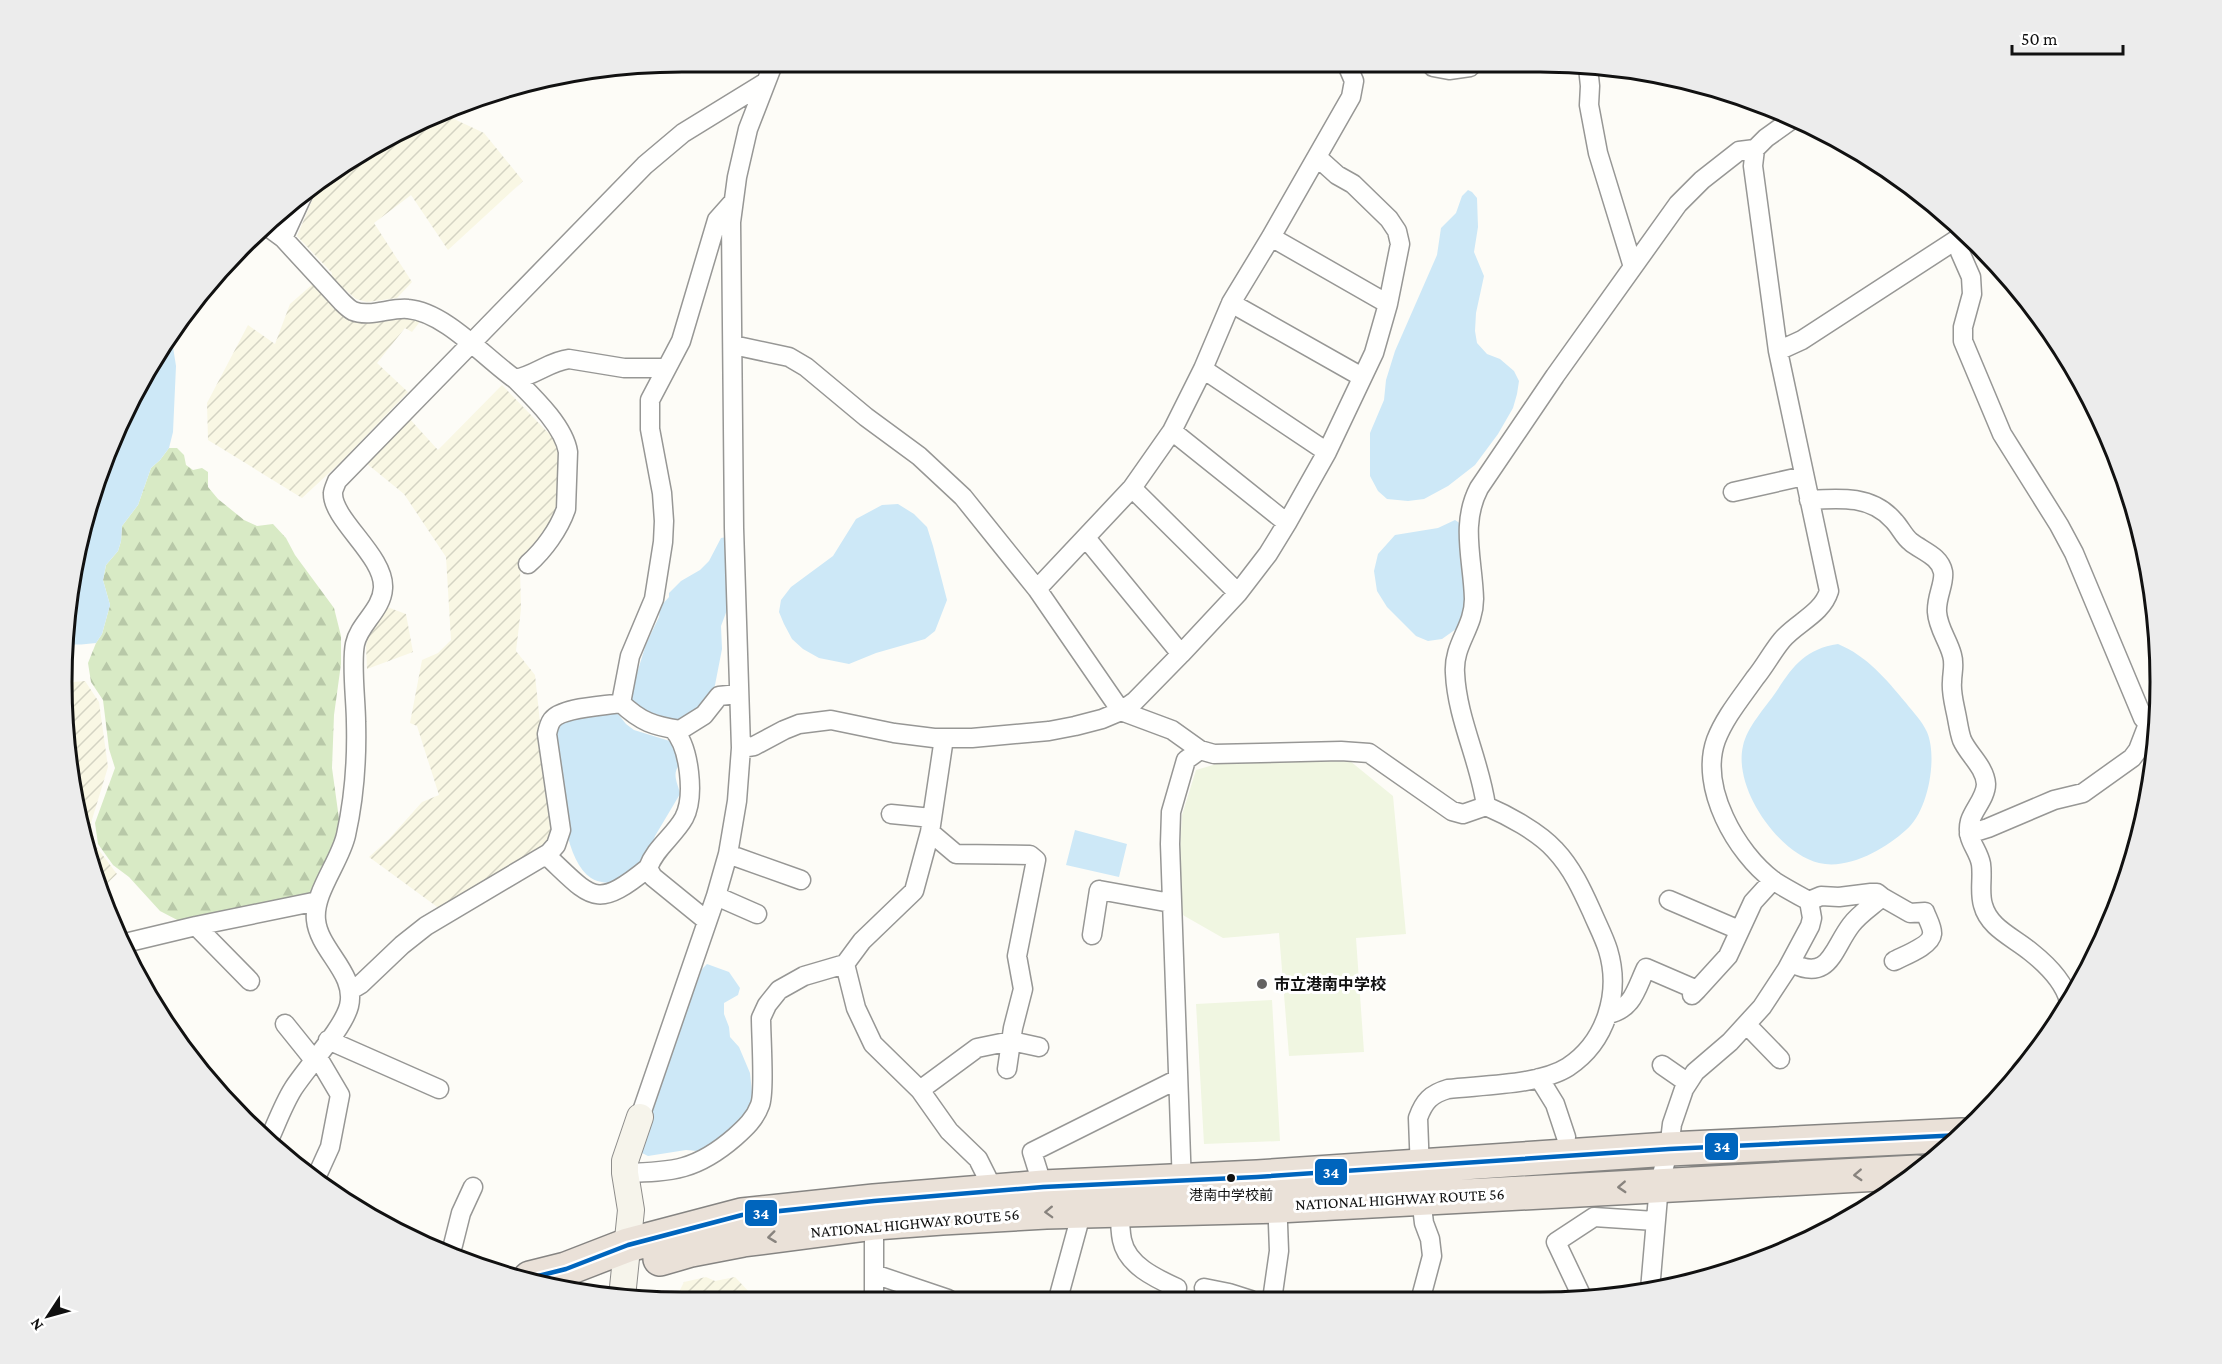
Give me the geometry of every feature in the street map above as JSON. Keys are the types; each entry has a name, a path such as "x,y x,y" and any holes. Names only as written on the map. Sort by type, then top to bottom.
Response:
{"highway":[{"name":"NATIONAL HIGHWAY ROUTE 56","path":"1277,1191 1420,1165 1669,1149 1947,1136"},
{"name":"NATIONAL HIGHWAY ROUTE 56","path":"582,1283 691,1250 874,1212 994,1191 1042,1187 1182,1195 1277,1191 1421,1198 1902,1173"},
{"name":"NATIONAL HIGHWAY ROUTE 56","path":"874,1212 1119,1211 1182,1195"},
{"name":"NATIONAL HIGHWAY ROUTE 56","path":"542,1275 566,1269 625,1271"}],"street":[{"path":"1037,589 1132,489 1172,431 1203,369 1231,303 1272,237 1351,97 1354,81 1350,72"},
{"path":"625,1271 631,1210 625,1161 716,896 728,854 736,801 741,748 738,694 731,222 737,177 748,129 769,74"},
{"path":"272,1133 293,1090 349,1008 351,990 320,936 315,918 318,901 342,851 346,833 357,732 355,644 380,602 384,590 383,577 377,565 341,514 333,493 337,480 657,153 769,74"},
{"path":"1589,74 1588,105 1598,153 1633,267"},
{"path":"1486,806 1484,789 1460,707 1454,671 1458,646 1472,619 1474,601 1467,528 1471,503 1555,376 1678,204 1702,180 1739,151 1755,149 1786,124"},
{"path":"1651,1282 1659,1185 1669,1149 1672,1124 1688,1083 1695,1072 1747,1025 1762,1007 1791,963 1812,918 1809,901 1773,880 1750,858 1722,816 1712,780 1712,756 1716,741 1734,706 1783,638 1826,600 1828,591 1778,351 1753,166 1755,149"},
{"path":"741,748 754,746 799,724 831,720 894,733 944,738 972,738 1049,731 1093,721 1120,711 1135,701 1181,654 1238,593 1268,554 1287,523 1327,452 1374,353 1388,304 1400,244 1396,231 1389,219 1353,184 1336,175 1317,157"},
{"path":"621,703 630,656 654,599 663,542 662,494 650,429 650,400 681,341 717,220 734,202"},
{"path":"283,238 296,210"},
{"path":"273,230 353,311 367,313 407,308 427,313 472,343 515,379 561,432 567,443 568,452 566,509 563,518 536,557 528,564"},
{"path":"1272,237 1388,304"},
{"path":"1778,351 1802,340 1958,238"},
{"path":"1962,242 1960,252 1971,277 1972,294 1963,327 1962,341 2002,434 2060,525 2074,553 2148,729"},
{"path":"1231,303 1362,377"},
{"path":"733,345 789,357 807,367 866,417 920,456 963,497 1037,589 1120,711 1172,730 1200,750 1214,754 1341,751 1369,753 1452,811 1463,814 1486,806 1512,820 1553,848 1577,880 1608,951 1613,987 1608,1014 1597,1037 1578,1060 1552,1075 1448,1089 1435,1093 1422,1105 1418,1118 1421,1198 1432,1256 1422,1292"},
{"path":"515,379 523,378 569,358 624,368 667,368"},
{"path":"1203,369 1327,452"},
{"path":"1172,431 1287,523"},
{"path":"1733,492 1804,476"},
{"path":"1132,489 1238,593"},
{"path":"1809,500 1846,498 1859,500 1875,507 1894,519 1909,541 1929,552 1939,562 1943,572 1936,598 1937,614 1952,654 1954,666 1952,693 1956,712 1962,740 1984,775 1986,784 1970,823 1969,834 1971,845 1981,864 1982,904 1995,926 2031,952 2067,988"},
{"path":"1086,538 1181,654"},
{"path":"621,703 635,717 651,725 680,730 704,715 719,696 738,694"},
{"path":"351,990 361,984 402,945 426,926 546,855 556,845 561,830 547,734 552,720 559,714 571,711 621,703"},
{"path":"546,855 580,886 593,894 613,893 648,868 687,811 689,779 685,749 682,740 673,729"},
{"path":"625,1173 666,1172 688,1167 707,1159 749,1124 761,1104 761,1018 767,1005 779,990 804,975 845,964 862,941 914,891 931,825 944,738"},
{"path":"1969,834 2054,800 2083,793 2132,758 2147,738"},
{"path":"1182,1195 1171,903 1172,812 1186,760 1200,750"},
{"path":"891,814 931,825 956,854 1030,855 1036,860 1017,956 1023,989 1012,1028 1006,1069"},
{"path":"728,854 801,880"},
{"path":"648,868 653,877 707,921"},
{"path":"1608,1014 1624,1009 1632,1001 1646,968 1694,992 1728,956 1753,902 1773,880"},
{"path":"1092,935 1099,890 1171,903"},
{"path":"1809,901 1821,896 1839,897 1877,893 1910,912 1925,912 1933,933 1930,940 1924,946 1894,961"},
{"path":"716,896 757,914"},
{"path":"1791,963 1804,969 1812,970 1821,967 1831,959 1851,924 1882,897"},
{"path":"1669,900 1739,930"},
{"path":"130,942 318,901"},
{"path":"196,926 250,981"},
{"path":"845,964 856,1008 873,1044 920,1090 949,1131 978,1159 994,1191"},
{"path":"285,1024 316,1058 340,1095 330,1147 319,1172"},
{"path":"1747,1025 1780,1059"},
{"path":"328,1040 439,1089"},
{"path":"920,1090 976,1048 1011,1041 1039,1047"},
{"path":"1662,1065 1688,1083"},
{"path":"1539,1078 1555,1104 1566,1137"},
{"path":"1042,1187 1032,1152 1178,1079"},
{"path":"452,1247 461,1213 473,1187"},
{"path":"1273,1292 1279,1251 1277,1191"},
{"path":"1060,1292 1082,1211"},
{"path":"1119,1211 1122,1240 1127,1254 1135,1263 1158,1279 1177,1288"},
{"path":"1579,1291 1556,1242 1591,1211 1655,1221"},
{"path":"874,1212 874,1292"},
{"path":"874,1274 927,1292"},
{"path":"1204,1288 1224,1292"}],"shaded area":[{"path":"451,117 484,133 523,181 448,250 411,195 374,223 412,282 397,298 367,302 356,299 331,278 332,273 297,236 314,196 377,154"},
{"path":"314,283 350,318 362,322 408,315 422,319 412,332 405,328 377,363 408,392 341,462 302,498 208,440 207,403 248,325 275,344 290,304"},
{"path":"502,385 560,445 561,508 520,568 521,609 516,651 535,675 551,827 550,838 545,847 440,909 369,857 389,839 422,802 439,795 417,726 410,723 422,660 438,653 451,640 446,557 404,494 366,463 408,417 438,450"},
{"path":"384,608 406,614 413,652 367,669 366,646 369,632"},
{"path":"85,681 99,702 108,767 91,823 95,845 117,874 106,884 93,840 77,762 72,682"},
{"path":"706,1277 715,1281 735,1277 749,1292 680,1292 684,1282"}],"green space":[{"path":"169,448 177,448 184,455 186,465 193,470 202,468 208,472 208,487 218,499 244,520 257,526 273,524 286,538 295,555 334,608 341,636 341,664 334,715 332,768 340,826 324,875 306,902 183,923 160,911 129,877 113,865 98,844 95,823 115,768 109,749 103,700 91,682 88,663 102,634 110,605 103,580 106,565 118,551 122,526 138,505 151,468"},
{"path":"1350,761 1393,796 1406,934 1356,938 1364,1052 1289,1056 1279,933 1223,938 1181,914 1179,868 1182,815 1196,770 1220,763"},
{"path":"1272,1000 1280,1141 1204,1144 1196,1004"}],"water":[{"path":"1468,190 1477,198 1478,227 1474,252 1484,276 1476,313 1477,343 1487,354 1500,359 1514,371 1519,381 1517,394 1513,408 1498,434 1475,465 1448,486 1424,499 1408,501 1387,499 1378,491 1370,476 1370,433 1384,400 1386,380 1395,351 1437,255 1441,228 1456,213 1462,196"},
{"path":"173,346 176,366 173,432 169,448 151,468 138,505 122,526 118,551 106,565 103,580 110,605 102,634 96,643 73,644 77,602 93,524 104,486 135,412"},
{"path":"898,504 914,514 927,527 933,546 947,600 935,631 925,639 876,653 849,664 819,658 803,649 792,639 784,624 779,612 781,600 791,587 833,556 856,519 882,505"},
{"path":"1455,520 1461,524 1468,608 1456,629 1442,639 1428,641 1416,636 1387,607 1377,591 1374,571 1378,554 1395,535 1438,528"},
{"path":"727,537 730,602 721,626 722,649 709,702 684,723 655,721 632,703 630,696 646,644 659,617 660,607 681,581 700,570 709,561 721,538"},
{"path":"1838,644 1858,655 1875,669 1920,720 1930,743 1931,770 1920,811 1906,830 1888,844 1866,856 1854,861 1830,864 1819,863 1804,857 1774,833 1752,799 1745,781 1742,763 1743,746 1748,732 1788,674 1808,655 1827,646"},
{"path":"614,709 634,730 676,743 680,764 676,771 676,779 680,794 641,865 618,883 608,883 591,878 581,868 573,852 563,813 555,736 557,723"},
{"path":"1075,830 1127,844 1119,877 1066,865"},
{"path":"707,964 729,972 740,988 738,995 724,1003 724,1014 730,1037 739,1047 750,1073 754,1096 747,1116 708,1152 686,1150 648,1156 638,1149 665,1067 702,969"}],"transit line":[{"name":"34","path":"542,1275 566,1269 628,1245 742,1215 874,1201 1043,1187 1257,1177 1669,1149 1947,1136"}],"place":[{"name":"市立港南中学校","path":"1262,984"},
{"name":"港南中学校前","path":"1231,1178"}]}
